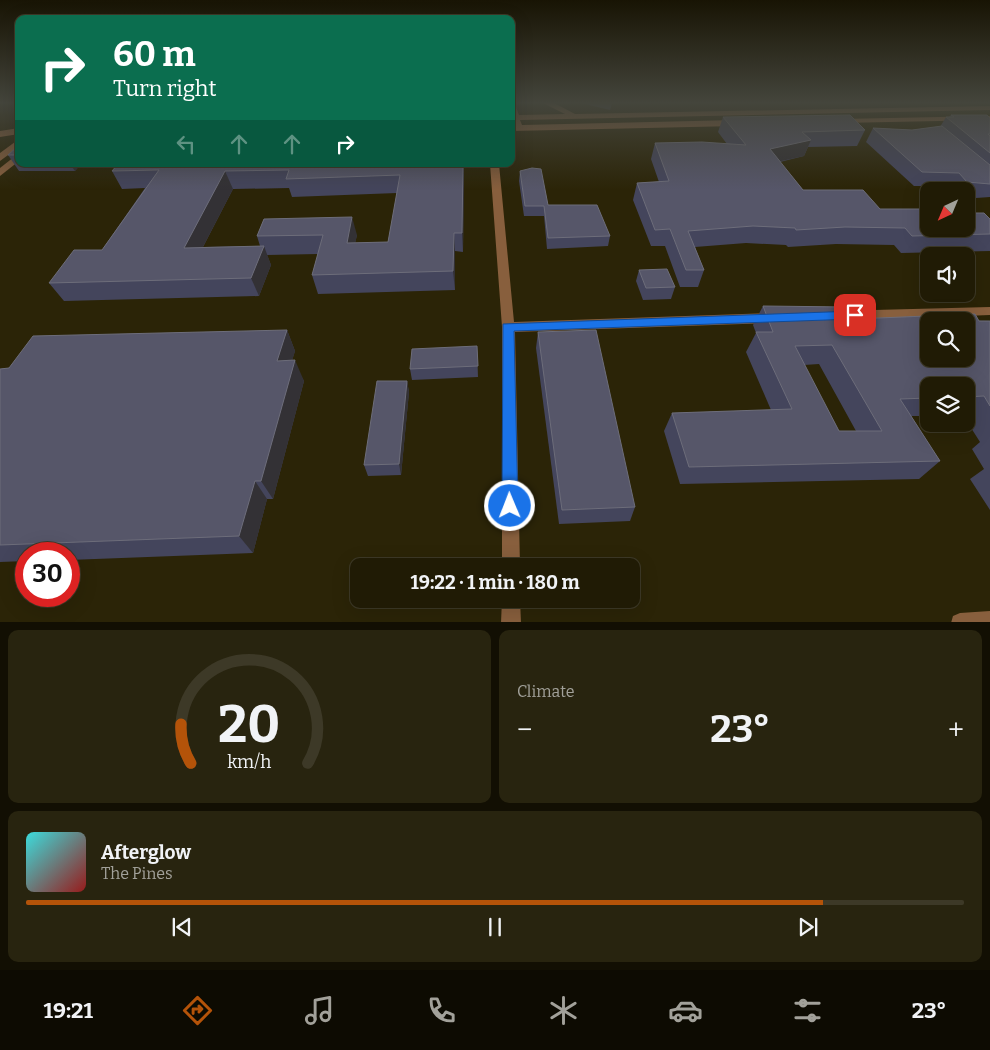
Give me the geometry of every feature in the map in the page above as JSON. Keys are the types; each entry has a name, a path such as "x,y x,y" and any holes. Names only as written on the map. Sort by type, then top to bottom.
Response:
{"street":[{"path":"0,158 15,145"},
{"path":"0,173 15,160"},
{"path":"494,167 508,327 511,558"},
{"path":"823,316 990,311"},
{"path":"508,327 783,318"},
{"path":"511,608 511,622"},
{"path":"960,622 990,621"}],"building":[{"path":"735,132 802,132 811,140 770,149 803,190 863,190 880,209 920,209 920,236 912,236 905,228 845,227 796,230 795,228 753,226 688,231 704,270 686,270 670,229 655,230 637,183 669,181 655,143 702,142 746,145"},
{"path":"877,132 949,132 990,165 990,184 967,182 959,173 922,172"},
{"path":"964,132 990,132 988,134 990,136 990,153"},
{"path":"15,149 15,155 8,155"},
{"path":"115,167 463,167 462,233 454,233 453,271 312,275 323,235 257,236 264,219 352,217 347,243 388,242 400,175 286,179 289,170 225,171 184,248 264,246 251,278 49,283 74,250 102,250 159,170 112,171"},
{"path":"532,168 541,169 548,205 597,205 610,236 548,238 544,206 525,206 520,171"},
{"path":"975,213 984,213 990,219 990,234 975,234"},
{"path":"667,269 675,287 646,288 639,270"},
{"path":"763,306 847,307 854,319 920,316 920,367 975,367 975,314 979,321 990,321 990,406 984,396 975,396 975,377 920,377 920,398 900,399 940,461 689,467 672,413 792,409 756,332 773,332","holes":["832,345 882,431 839,431 795,346"]},
{"path":"287,330 277,361 295,360 261,481 255,481 239,536 80,542 15,542 15,544 0,545 0,369 9,368 33,336"},
{"path":"596,330 635,507 562,510 538,332"},
{"path":"477,346 478,366 410,369 412,349"},
{"path":"377,381 407,381 399,464 364,465"}],"route":[{"path":"510,506 508,327 855,315"}]}
